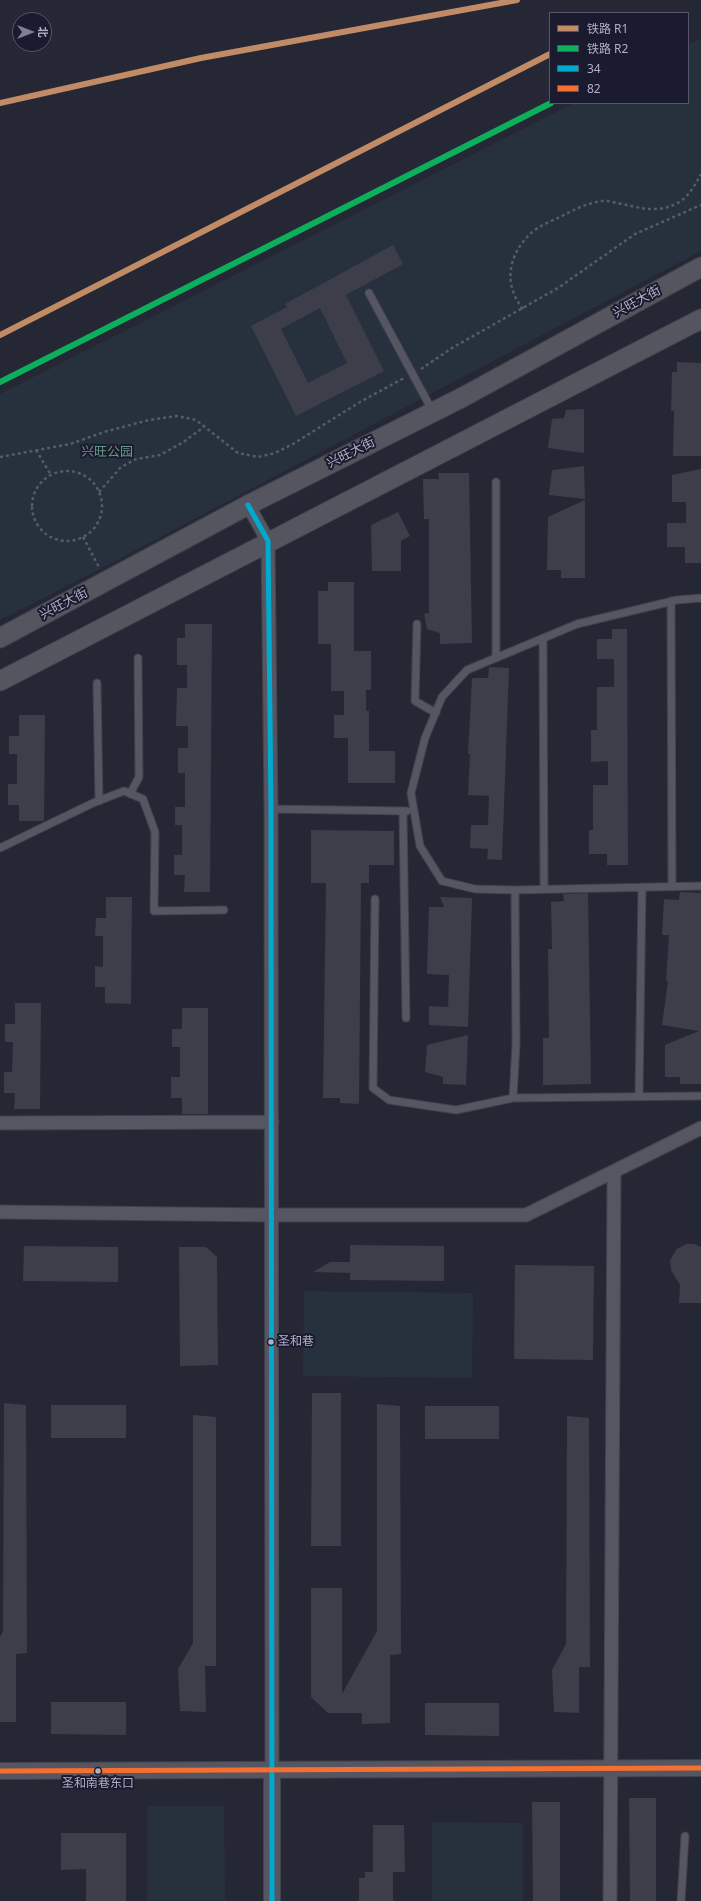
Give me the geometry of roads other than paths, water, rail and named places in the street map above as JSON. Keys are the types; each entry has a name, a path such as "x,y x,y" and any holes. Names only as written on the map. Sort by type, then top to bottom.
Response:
{"main road":[{"name":"兴旺大街","path":"0,638 248,505 433,412 701,267"},
{"path":"0,681 268,541 701,319"}],"street":[{"path":"248,505 268,541 272,1122 272,1901"},
{"path":"0,1123 272,1122"},
{"path":"0,1212 271,1215 526,1215 701,1128"},
{"path":"610,1901 614,1172"},
{"path":"0,1770 701,1768"}],"lane":[{"path":"369,293 433,412"},
{"path":"496,482 496,657"},
{"path":"701,598 671,602 577,624 467,670 442,697 425,738 411,793 420,846 442,881 475,889 515,890 701,886"},
{"path":"671,602 672,887"},
{"path":"417,624 416,701 436,713"},
{"path":"543,638 544,889"},
{"path":"130,794 139,777 138,658"},
{"path":"97,683 99,801"},
{"path":"0,848 99,801 124,792 143,799 155,832 154,911 224,910"},
{"path":"271,809 413,811"},
{"path":"403,811 406,1018"},
{"path":"639,1096 642,888"},
{"path":"513,1098 516,1044 515,890"},
{"path":"375,899 373,1088 389,1100 456,1110 513,1098 701,1096"},
{"path":"681,1901 685,1836"}],"rail line":[{"name":"R1","path":"0,103 201,58 517,0"},
{"name":"R1","path":"0,335 549,55"},
{"name":"R2","path":"0,382 549,104"}],"place":[{"name":"圣和巷","path":"271,1342"},
{"name":"圣和南巷东口","path":"98,1771"}],"park label":[{"name":"兴旺公园","path":"107,452"}]}
